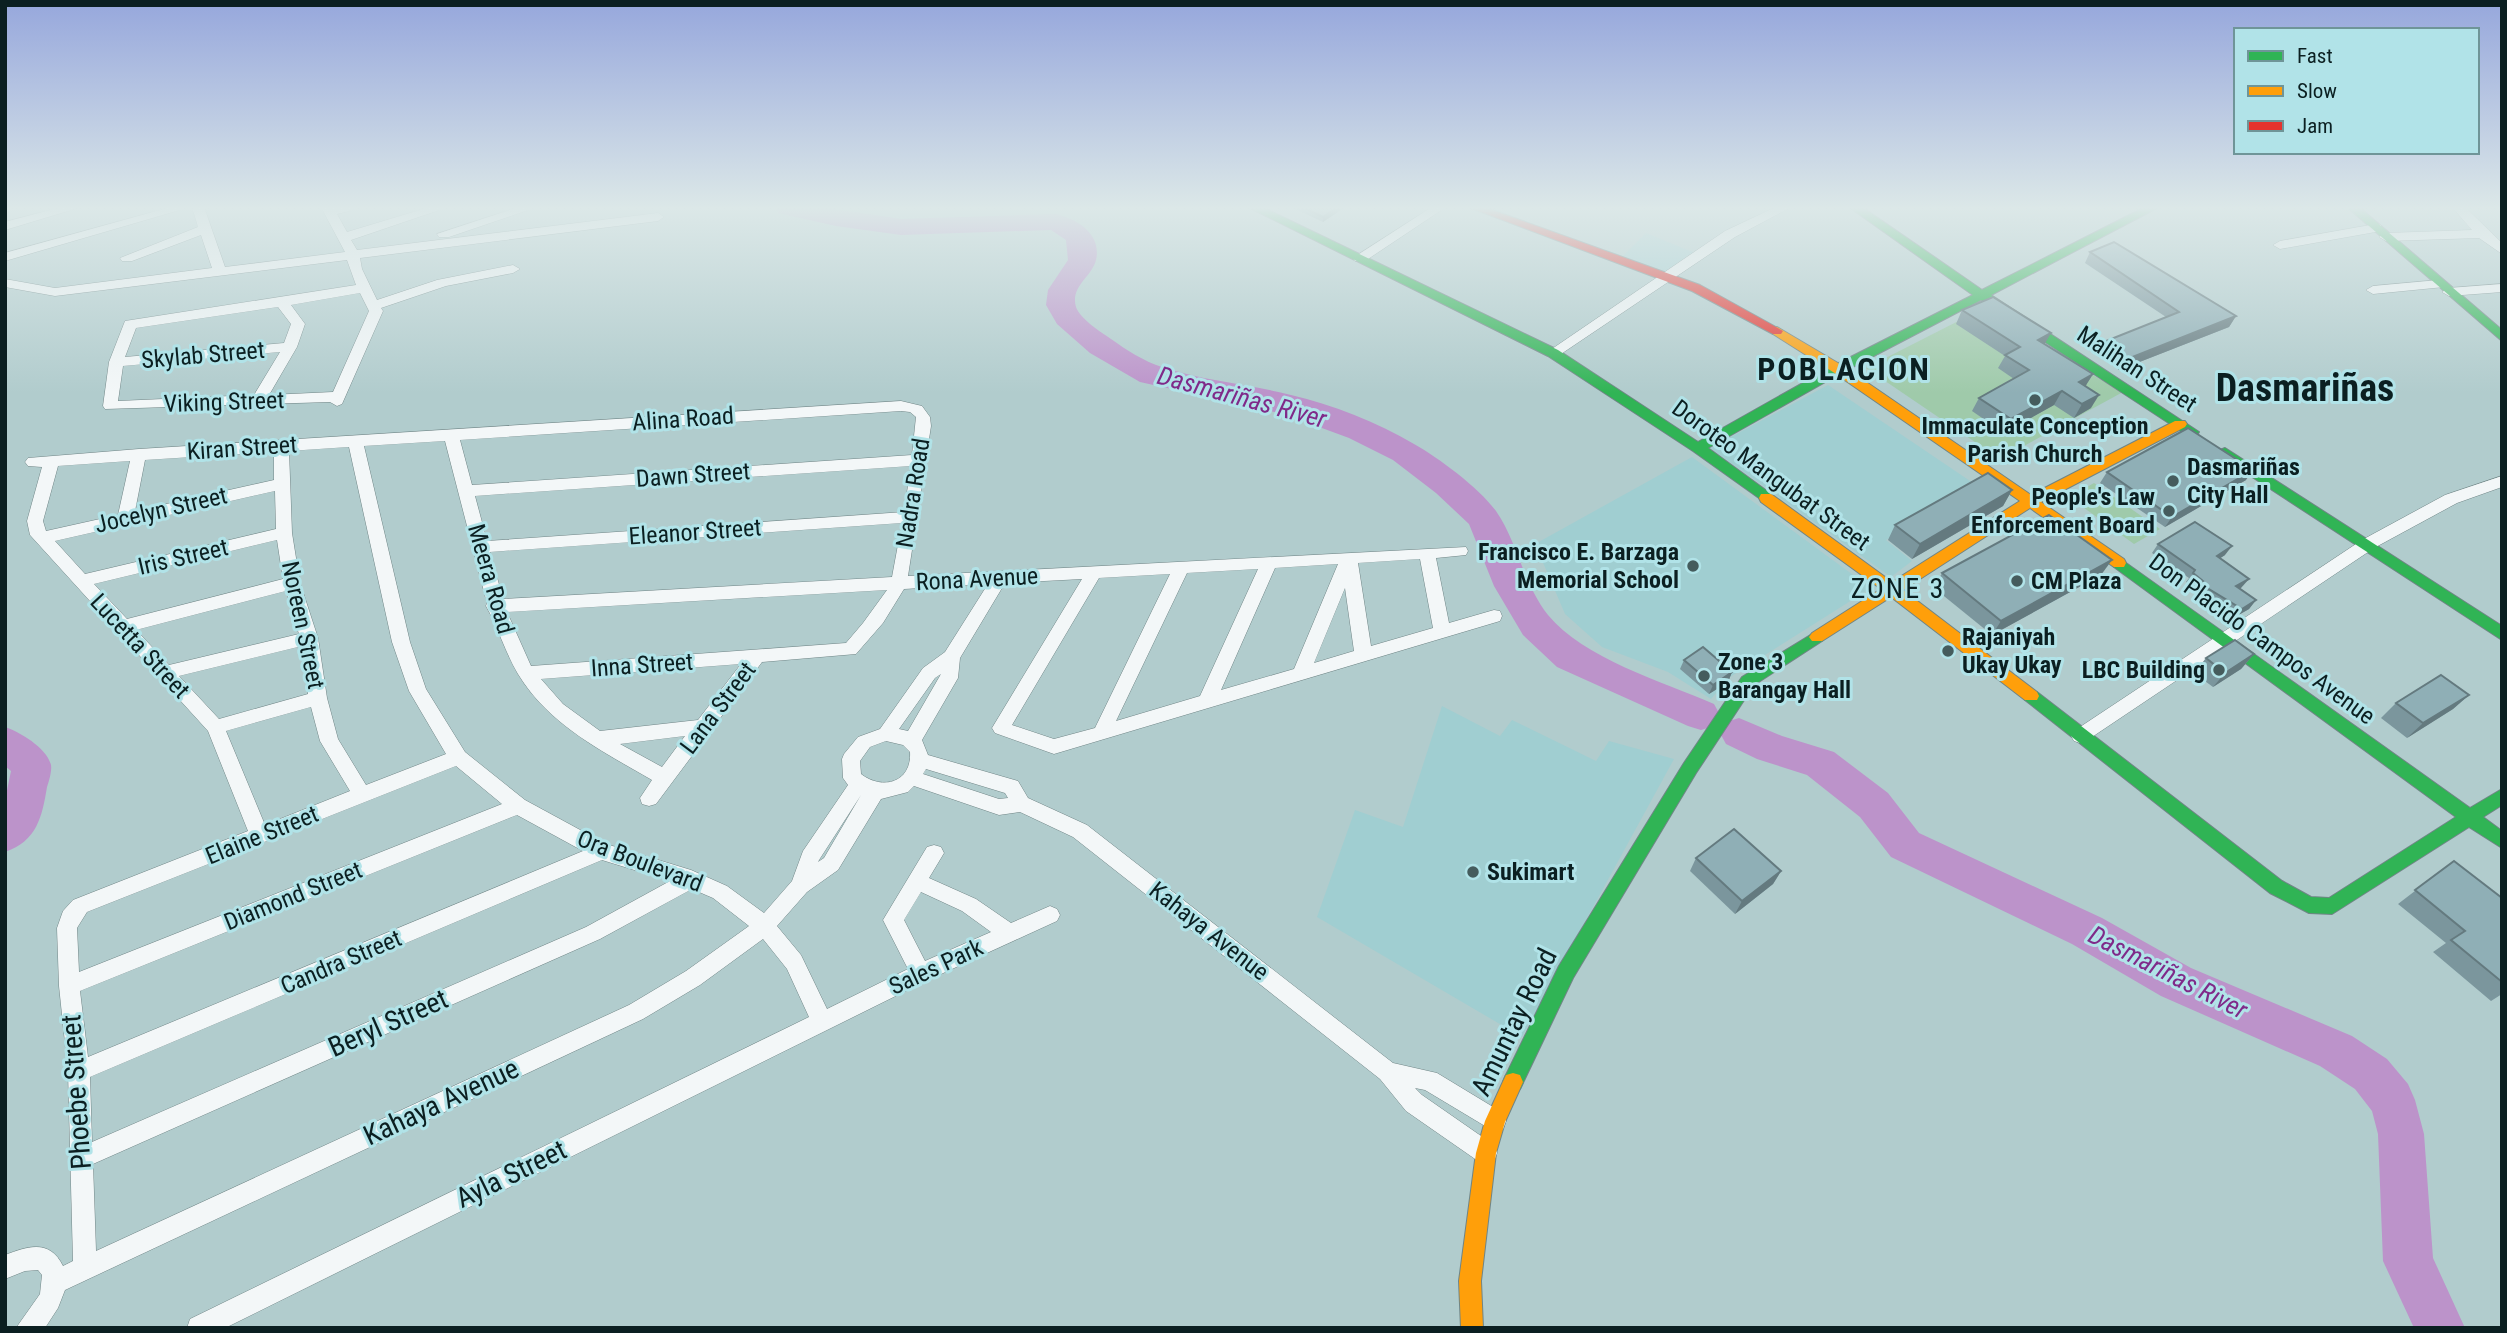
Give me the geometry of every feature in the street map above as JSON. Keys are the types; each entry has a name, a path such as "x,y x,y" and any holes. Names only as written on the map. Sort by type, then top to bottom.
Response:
{"street":[{"path":"5,283 55,292 236,269"},
{"path":"355,269 373,306 423,286 462,276 511,269"},
{"name":"Doroteo Mangubat Street","path":"1383,269 1553,353 1698,448 1891,589 2276,887 2303,904 2332,906 2502,796"},
{"name":"Don Placido Campos Avenue","path":"1646,269 1757,321 1838,369 2031,501 2502,841"},
{"path":"1553,353 1676,269"},
{"name":"Malihan Street","path":"1945,269 2502,634"},
{"path":"1698,448 1838,369 2029,269"},
{"path":"2423,269 2498,330"},
{"path":"116,362 130,324 364,288"},
{"path":"2373,290 2502,288"},
{"path":"258,401 290,348 298,324 282,302"},
{"name":"Viking Street","path":"116,362 110,406 337,399 376,311 373,306"},
{"name":"Skylab Street","path":"116,362 290,348"},
{"name":"Alina Road","path":"451,434 914,407"},
{"name":"Nadra Road","path":"899,583 925,421 921,412 914,407"},
{"name":"Amuntay Road","path":"1472,1328 1470,1281 1486,1153 1496,1121 1560,983 1690,768 1748,681 2031,501 2180,424"},
{"name":"Kiran Street","path":"33,462 451,434"},
{"name":"Meera Road","path":"451,434 494,606 507,640 527,673 558,709 597,739 665,778"},
{"name":"Ora Boulevard","path":"355,440 401,642 418,691 458,757 518,806 601,850 691,879 720,892 765,926 794,962 822,1021"},
{"name":"Noreen Street","path":"281,445 284,533 292,583 309,639 318,698 329,741 362,795"},
{"path":"126,517 139,454"},
{"path":"42,538 36,531 36,521 52,460"},
{"name":"Dawn Street","path":"466,491 920,460"},
{"name":"Jocelyn Street","path":"42,538 281,484"},
{"path":"2080,736 2368,544 2451,499 2499,484"},
{"name":"Eleanor Street","path":"481,547 910,517"},
{"name":"Iris Street","path":"81,581 284,533"},
{"name":"Lucetta Street","path":"42,538 215,727 222,738 260,836"},
{"name":"Rona Avenue","path":"494,606 1460,551"},
{"path":"1427,553 1442,630"},
{"path":"1349,558 1363,653"},
{"path":"1302,671 1349,558"},
{"path":"1208,699 1269,562"},
{"path":"1101,733 1181,567"},
{"path":"1094,572 1002,727 1054,747 1494,615"},
{"path":"886,734 929,673 951,657 1000,578"},
{"path":"122,626 292,583"},
{"name":"Lana Street","path":"649,799 757,656 850,649 860,640 899,583"},
{"path":"163,673 309,639"},
{"name":"Inna Street","path":"527,673 757,656"},
{"path":"912,741 949,678 951,657"},
{"path":"215,727 318,698"},
{"path":"597,739 704,727"},
{"path":"886,734 897,734 912,741 920,751 921,760 912,778 895,789 866,788 849,769 850,760 864,742 886,734"},
{"name":"Elaine Street","path":"70,917 80,906 458,757"},
{"name":"Kahaya Avenue","path":"921,760 1011,788 1021,804"},
{"name":"Kahaya Avenue","path":"912,778 999,807 1021,804 1080,831 1388,1072 1414,1102 1486,1153"},
{"name":"Kahaya Avenue","path":"57,1281 636,1012 693,978 765,926 800,886 831,864 866,788"},
{"name":"Diamond Street","path":"69,986 518,806"},
{"name":"Candra Street","path":"79,1071 574,864 601,850"},
{"path":"921,973 893,920 934,853"},
{"name":"Beryl Street","path":"81,1157 593,933 691,879"},
{"path":"916,881 969,905 1009,933"},
{"name":"Sales Park","path":"822,1021 1050,915"},
{"name":"Phoebe Street","path":"70,917 67,928 69,986 79,1071 85,1267"},
{"name":"Ayla Street","path":"199,1328 822,1021"},
{"name":"Kahaya Avenue","path":"1388,1072 1429,1080 1496,1121"},
{"path":"5,1267 26,1259 38,1259 55,1270 57,1281 54,1294 47,1308 28,1328"}],"shaded area":[{"path":"1828,385 1979,487 1886,540 1912,561 1891,577 1710,448"},
{"name":"Francisco E. Barzaga Memorial School","path":"1692,457 1871,588 1730,677 1711,699 1668,672 1602,647 1565,614 1535,544"},
{"name":"Sukimart","path":"1442,706 1500,736 1512,720 1596,761 1609,741 1674,759 1522,1037 1317,917 1355,810 1403,827"}],"green space":[{"path":"1978,311 2123,392 2000,459 1866,368"},
{"path":"2094,483 2160,529 2134,544 2069,497"}],"building":[{"path":"2116,269 2159,269 2236,316 2125,360 2101,343 2179,312"},
{"path":"1993,297 2051,333 2038,340 2093,374 2079,382 2099,395 2082,404 2062,391 2011,419 1979,398 2029,370 2005,355 2020,347 1962,310"},
{"name":"Dasmariñas City Hall","path":"2188,428 2253,470 2172,517 2107,472"},
{"path":"1988,473 2012,490 1920,544 1895,525"},
{"name":"CM Plaza","path":"2049,515 2112,560 2001,621 1942,573"},
{"path":"2195,522 2232,546 2217,556 2249,579 2236,586 2256,600 2242,609 2199,583 2203,581 2193,573 2195,570 2158,544"},
{"path":"2235,640 2254,654 2225,673 2206,658"},
{"path":"1703,647 1732,672 1713,685 1684,660"},
{"path":"2441,675 2469,695 2423,723 2396,703"},
{"path":"1734,829 1781,871 1742,901 1696,858"},
{"path":"2454,861 2502,898 2502,982 2451,940 2465,931 2415,890"}],"waterway":[{"name":"Dasmariñas River","path":"1076,269 1062,290 1061,305 1067,318 1101,346 1151,375 1291,405 1360,430 1404,452 1448,485 1483,518 1512,586 1536,625 1570,657 1701,715"},
{"name":"Dasmariñas River","path":"1739,733 1771,748 1820,763 1874,805 1905,845 2087,931 2176,982 2336,1051 2371,1074 2392,1100 2401,1134 2408,1261 2440,1328"},
{"path":"5,742 32,766 21,820 5,835"}],"traffic: fast":[{"path":"1381,269 1553,353 1698,448 1766,498"},
{"path":"1944,269 2192,432"},
{"path":"1698,448 1838,369 2032,269"},
{"path":"2424,269 2502,337"},
{"path":"2225,453 2502,634"},
{"path":"2119,563 2502,841"},
{"path":"1513,1082 1566,972 1690,768 1748,681 1817,637"},
{"path":"2031,696 2276,887 2309,905 2332,906 2502,796"}],"traffic: slow":[{"path":"1777,331 1838,369 2119,563"},
{"path":"1817,637 2031,501 2180,424"},
{"path":"1766,498 1909,602 2031,696"},
{"path":"1472,1328 1470,1281 1486,1153 1495,1121 1513,1082"}],"traffic: jam":[{"path":"1644,269 1696,288 1777,331"}],"place":[{"name":"Immaculate Conception Parish Church","path":"2035,400"},
{"name":"Dasmariñas City Hall","path":"2173,481"},
{"name":"People's Law Enforcement Board","path":"2169,511"},
{"name":"Francisco E. Barzaga Memorial School","path":"1693,566"},
{"name":"CM Plaza","path":"2017,581"},
{"name":"Rajaniyah Ukay Ukay","path":"1948,651"},
{"name":"LBC Building","path":"2219,670"},
{"name":"Zone 3 Barangay Hall","path":"1704,676"},
{"name":"Sukimart","path":"1473,872"}],"district":[{"name":"POBLACION","path":"1844,369"},
{"name":"Dasmariñas","path":"2305,388"},
{"name":"ZONE 3","path":"1898,588"}]}
